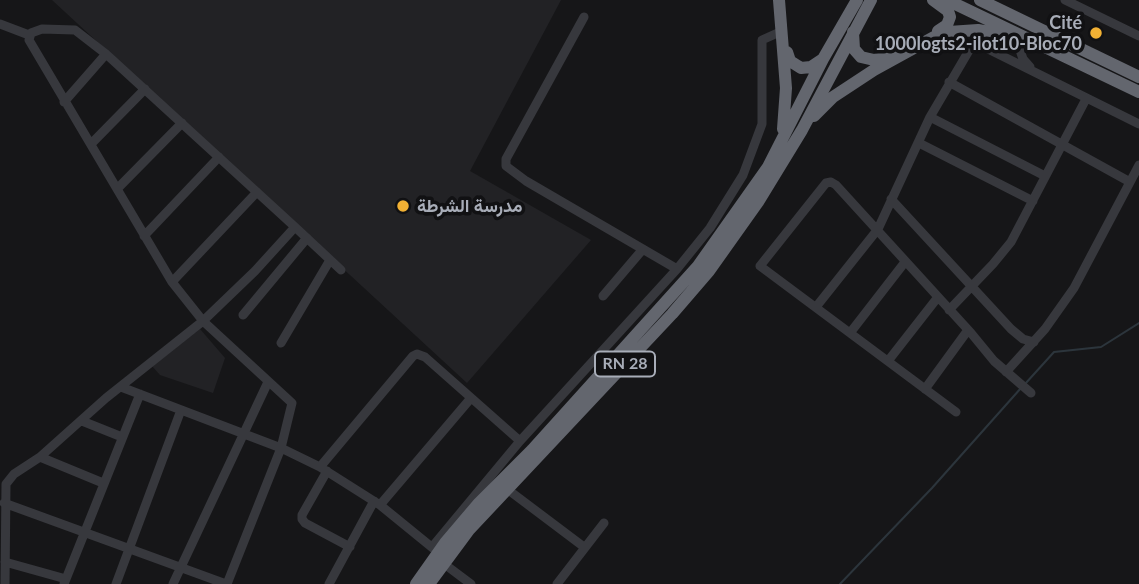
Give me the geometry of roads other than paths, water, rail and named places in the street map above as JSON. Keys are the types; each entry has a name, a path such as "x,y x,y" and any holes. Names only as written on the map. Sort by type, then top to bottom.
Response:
{"highway":[{"path":"777,150 786,110 786,71 780,0"},
{"path":"780,0 790,61 797,68 807,68 823,59"},
{"path":"777,150 823,59 857,0"},
{"name":"RN 28","path":"429,584 438,554 507,489 709,271 758,202 802,130 871,0"},
{"path":"853,30 857,53 866,59 882,59 947,25 950,14 933,0"},
{"path":"947,0 1139,92"},
{"path":"980,0 1139,77"},
{"path":"999,0 1017,18"},
{"path":"802,130 820,108 847,87 934,37 948,32 978,30 1032,40"},
{"name":"RN 28","path":"416,584 479,503 532,450 698,267 753,190 777,150"}],"street":[{"path":"1067,0 1139,36"},
{"path":"584,17 506,159 506,166 526,181 677,269"},
{"path":"0,24 29,35 43,29 75,30 145,89 341,270"},
{"path":"438,554 520,441 677,269 710,228 743,175 762,124 762,40 782,31"},
{"path":"4,503 226,584 281,448 292,406 292,403 203,321 172,282 64,102 29,40 29,35"},
{"path":"1032,40 1024,43 1020,50 1023,59 1033,71"},
{"path":"816,307 878,229 930,117 974,42 1139,124"},
{"path":"64,102 106,54"},
{"path":"949,82 1130,182"},
{"path":"91,144 145,89"},
{"path":"949,310 1007,248 1086,99"},
{"path":"930,117 1045,176"},
{"path":"117,189 182,123"},
{"path":"919,143 1033,201"},
{"path":"144,236 219,158"},
{"path":"1006,372 1034,342 1074,288 1139,165"},
{"path":"956,412 760,266 826,183 831,182 878,229 1006,372 1031,393"},
{"path":"172,282 257,192"},
{"path":"891,199 1011,329 1023,339 1034,342"},
{"path":"5,584 4,503 6,484 13,474 40,457 203,321 256,271 295,227"},
{"path":"243,315 307,238"},
{"path":"603,296 643,248"},
{"path":"281,343 330,260"},
{"path":"850,333 905,262"},
{"path":"888,361 937,298"},
{"path":"925,389 968,330"},
{"path":"350,547 305,523 302,515 323,469 413,356 417,354 425,357 520,441"},
{"path":"173,584 268,382"},
{"path":"121,387 281,448 323,469 377,503 471,584"},
{"path":"5,562 65,582 140,394"},
{"path":"329,584 377,503 471,398"},
{"path":"116,584 181,410"},
{"path":"82,421 122,437"},
{"path":"40,457 103,483"},
{"path":"507,489 584,547"},
{"path":"557,584 604,523"}],"waterway":[{"path":"1025,384 1054,352 1101,347 1139,323"},
{"path":"840,584 932,488 1021,388"}],"place":[{"name":"Cité 1000logts2-ilot10-Bloc70","path":"1096,33"},
{"name":"مدرسة الشرطة","path":"403,206"}]}
